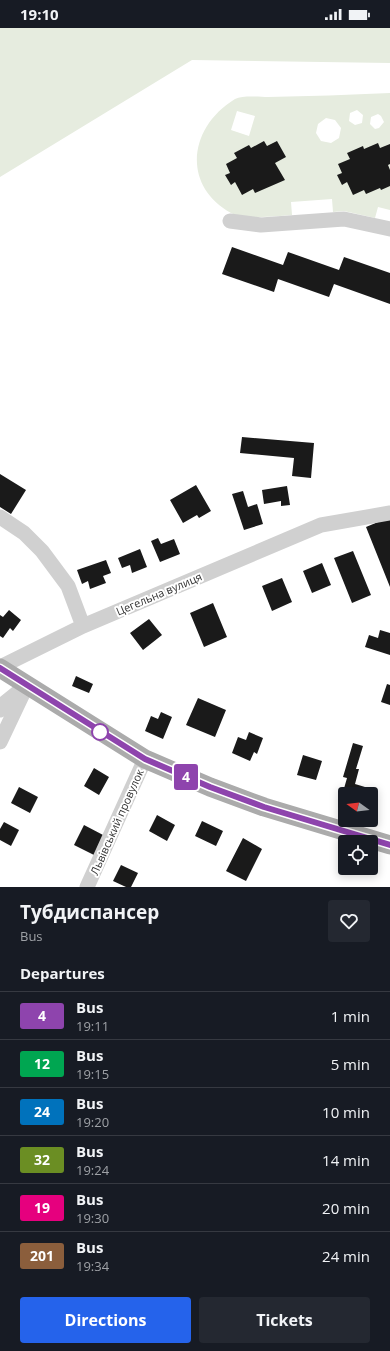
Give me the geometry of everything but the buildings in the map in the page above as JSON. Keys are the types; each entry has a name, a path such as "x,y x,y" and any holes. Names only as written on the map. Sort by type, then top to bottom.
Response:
{"main road":[{"path":"0,667 145,759 210,787 264,807 390,844"}],"street":[{"path":"230,221 261,225 344,219 390,229"},
{"name":"Цегельна вулиця","path":"0,667 83,626 321,525 390,512"},
{"path":"0,517 24,533 42,551 68,586 83,626"},
{"path":"0,710 2,705 27,685"},
{"path":"0,742 27,685"},
{"name":"Львівський провулок","path":"90,886 145,759"}],"shaded area":[{"path":"0,28 390,28 390,63 192,60 0,177"},
{"path":"390,93 390,210 378,207 375,218 344,211 333,212 332,199 291,202 292,215 261,217 237,215 231,213 215,201 204,187 198,172 197,156 200,140 208,125 220,111 235,99 247,97","holes":["357,110 363,115 362,123 355,125 349,121 350,113","237,111 255,116 249,136 231,130","378,114 384,122 379,128 375,129 370,124 371,117","326,118 335,120 341,128 339,138 331,143 321,141 316,133 318,124"]}],"bus line":[{"name":"4","path":"0,668 99,732 145,759 210,787 264,807 390,845"}]}
